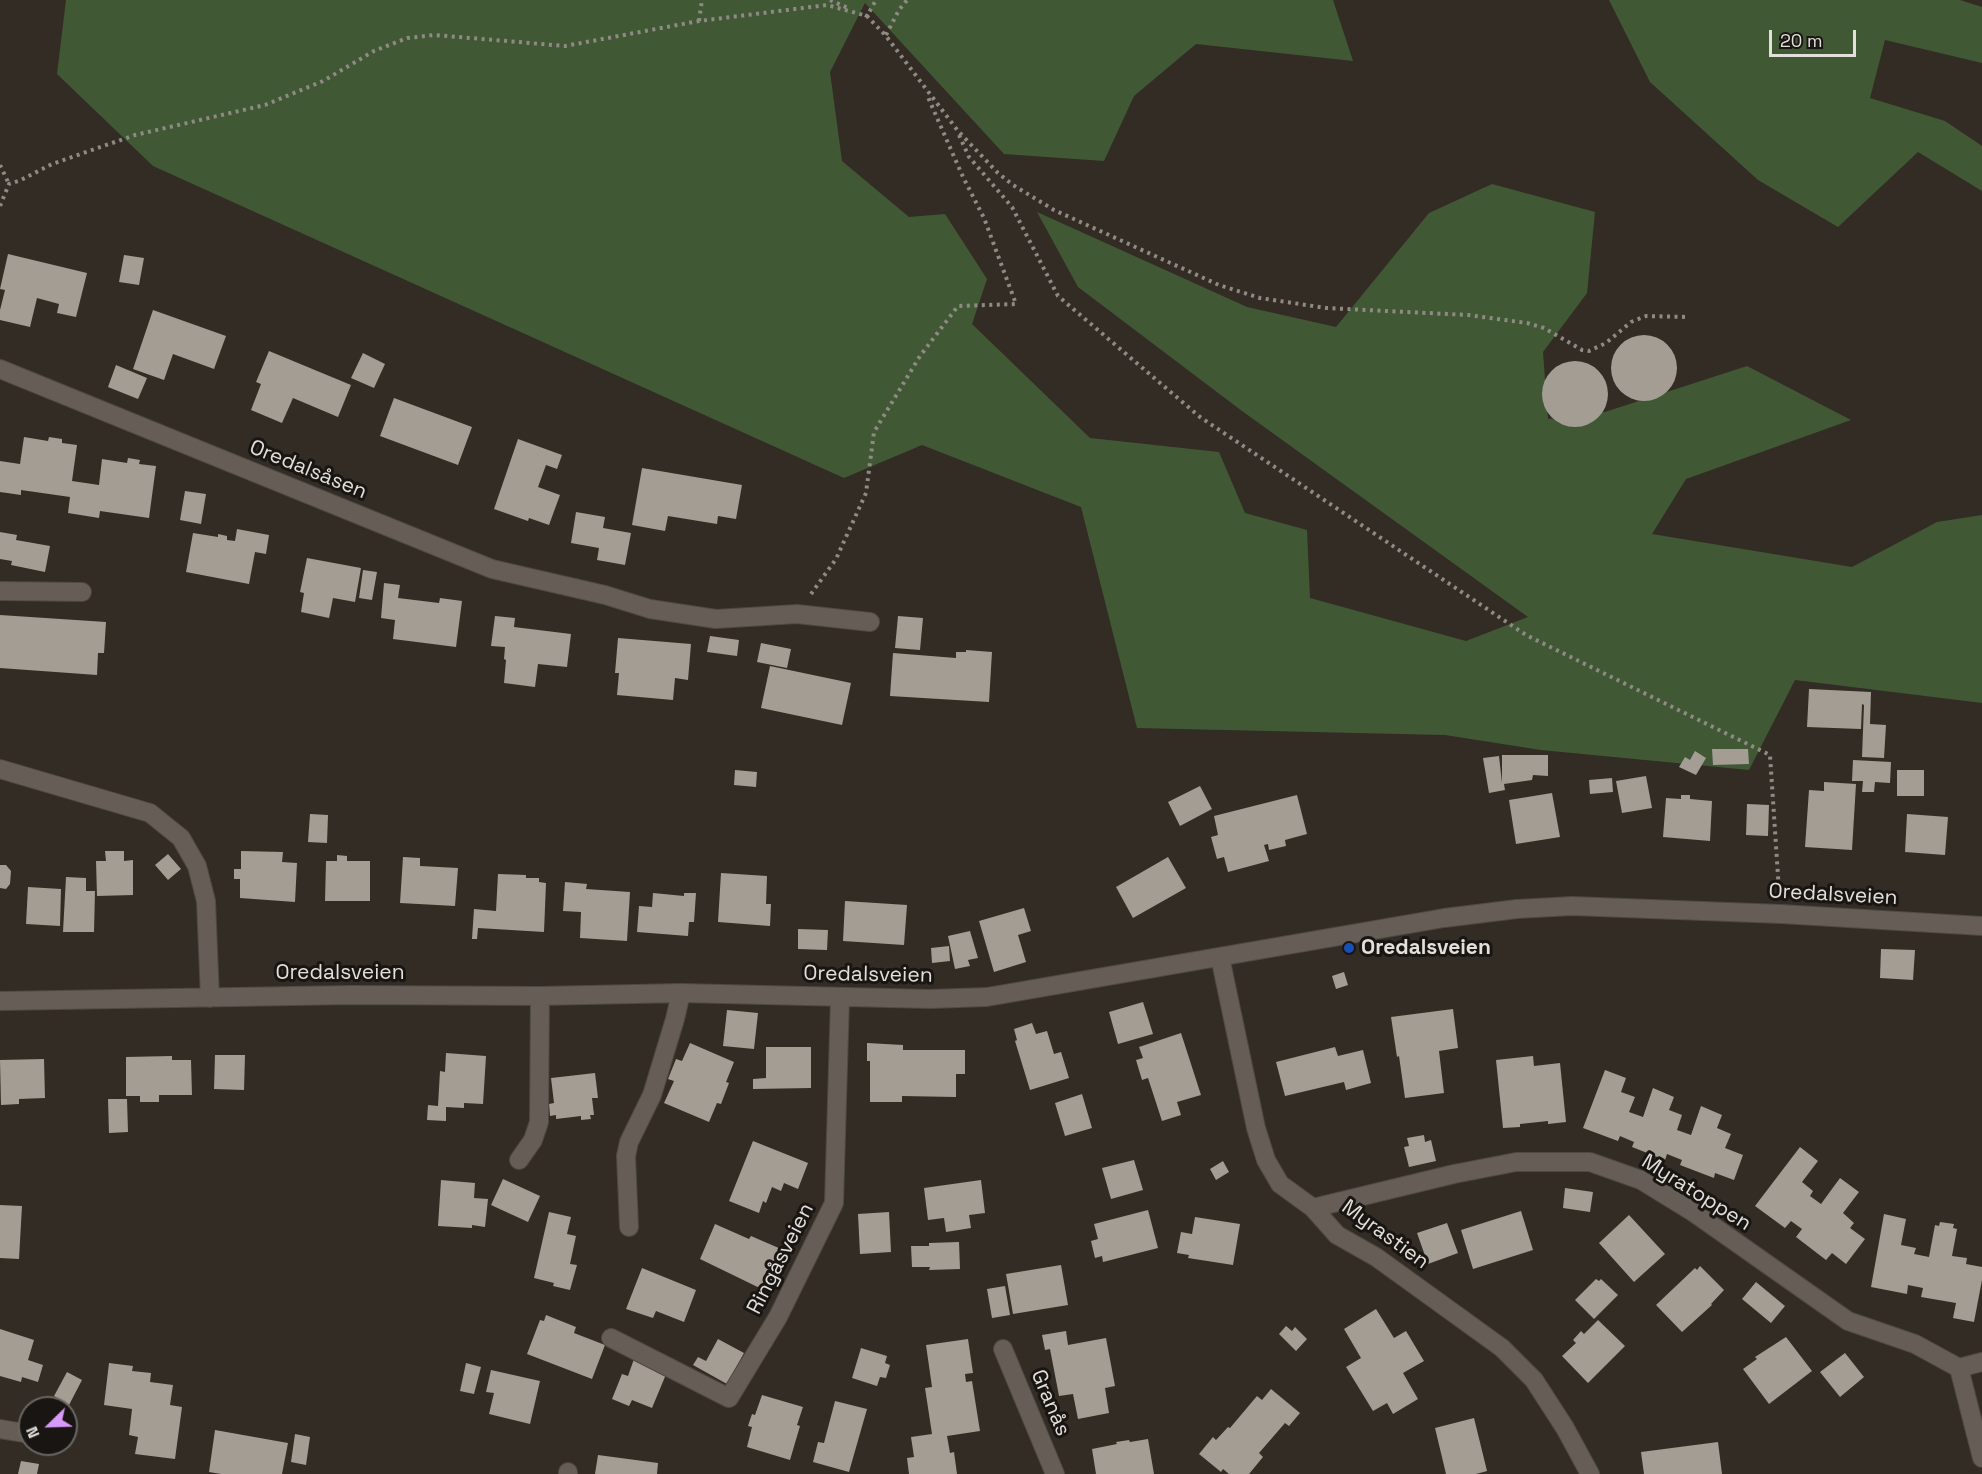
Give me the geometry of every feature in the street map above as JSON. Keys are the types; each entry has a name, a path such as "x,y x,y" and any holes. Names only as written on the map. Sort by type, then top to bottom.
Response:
{"street":[{"name":"Oredalsåsen","path":"0,369 492,569 605,595 650,609 716,619 797,614 870,622"},
{"path":"0,591 82,592"},
{"path":"0,769 150,813 181,838 197,866 206,901 210,998"},
{"name":"Oredalsveien","path":"0,1001 352,995 540,996 681,993 840,998 987,997 1444,918 1517,909 1572,906 1780,914 1982,927"},
{"name":"Myrastien","path":"1220,957 1256,1128 1266,1160 1280,1184 1313,1208 1337,1235 1376,1257 1502,1347 1534,1380 1565,1428 1590,1474"},
{"path":"629,1227 626,1156 629,1142 652,1095 681,993"},
{"path":"519,1160 533,1140 539,1122 540,996"},
{"name":"Ringåsveien","path":"610,1338 729,1398 778,1317 834,1203 840,998"},
{"name":"Myratoppen","path":"1313,1208 1454,1174 1516,1162 1590,1162 1650,1185 1693,1212 1848,1322 1915,1344 1959,1368"},
{"name":"Granås","path":"1003,1349 1055,1474"},
{"path":"1982,1362 1959,1368 1982,1458"},
{"path":"0,1429 18,1432"}],"path":[{"path":"699,21 702,0"},
{"path":"830,0 867,16 886,36 958,131 998,173 1031,198 1219,285 1260,298 1326,308 1468,315 1527,323 1544,328 1582,350 1589,351 1606,344 1631,322 1646,316 1688,317"},
{"path":"867,16 876,0"},
{"path":"886,36 899,10 907,0"},
{"path":"0,206 9,184 69,157 135,135 236,113 281,99 323,81 374,51 407,38 435,34 565,46 699,21 827,5 867,16"},
{"path":"797,614 836,559 866,493 874,432 920,356 958,306 1016,304 984,218 924,89"},
{"path":"958,131 969,157 1012,207 1058,296 1200,417 1526,635 1770,755 1780,914"},
{"path":"0,165 9,184"}],"green space":[{"path":"66,0 1333,0 1353,61 1196,44 1134,96 1104,161 1004,154 865,3 830,72 842,161 909,217 945,214 987,279 972,324 1090,438 1219,452 1245,513 1307,530 1310,598 1466,641 1528,617 1242,411 1078,287 1037,212 1247,307 1336,327 1429,213 1492,184 1595,212 1587,293 1543,352 1548,419 1605,412 1747,366 1851,420 1686,479 1652,534 1852,567 1937,522 1982,515 1982,703 1795,680 1749,770 1541,750 1445,735 1137,728 1081,507 922,445 844,478 153,166 57,74"},
{"path":"1609,0 1960,0 1982,7 1982,63 1885,40 1870,98 1945,121 1982,146 1982,191 1918,152 1838,227 1758,180 1650,82"}],"building":[{"path":"8,254 87,273 76,317 57,313 59,304 37,298 30,327 0,320 5,290 0,289"},
{"path":"124,255 144,258 139,285 119,282"},
{"path":"153,310 226,336 214,369 173,354 164,380 133,369"},
{"path":"1650,335 1668,344 1675,355 1677,368 1675,381 1668,392 1657,399 1638,401 1620,392 1613,381 1611,362 1620,344 1631,337"},
{"path":"269,351 351,385 338,417 293,398 282,423 251,410 261,384 256,382"},
{"path":"363,353 385,364 374,388 351,378"},
{"path":"1581,361 1599,370 1606,381 1608,394 1606,407 1599,418 1588,425 1569,427 1551,418 1544,407 1542,388 1551,370 1562,363"},
{"path":"116,365 147,378 138,399 108,387"},
{"path":"394,398 472,427 458,465 380,436"},
{"path":"24,437 48,441 49,437 62,439 62,443 77,445 72,481 99,485 102,459 127,463 128,458 140,460 139,464 156,466 149,518 100,511 99,518 68,513 70,497 21,490 21,495 0,492 0,461 20,464"},
{"path":"518,439 562,455 557,469 546,465 538,487 560,495 549,525 529,518 528,521 494,509"},
{"path":"642,468 742,485 736,519 718,516 717,524 668,516 665,531 632,525"},
{"path":"185,491 206,494 201,524 180,520"},
{"path":"576,512 605,517 603,528 631,533 625,565 597,560 599,548 571,543"},
{"path":"237,529 269,535 266,554 255,552 249,584 186,572 193,533 218,537 218,534 227,536 227,540 235,541"},
{"path":"0,532 17,535 16,540 50,546 45,572 11,565 12,561 0,559"},
{"path":"307,558 361,568 355,602 333,598 329,618 301,612 304,593 300,592"},
{"path":"363,570 377,572 372,600 359,598"},
{"path":"384,583 400,585 398,598 439,603 440,598 462,601 456,647 393,639 395,620 381,618"},
{"path":"0,615 106,622 104,653 98,653 97,675 0,668"},
{"path":"495,616 515,618 514,627 571,634 567,667 538,664 535,687 504,683 505,647 491,646"},
{"path":"898,616 923,618 920,650 895,648"},
{"path":"710,636 739,640 737,656 707,652"},
{"path":"618,638 691,644 688,680 675,678 673,700 617,695 619,673 615,673"},
{"path":"761,643 791,649 787,668 757,662"},
{"path":"966,650 992,652 989,702 890,696 893,653 956,658 956,652 966,652"},
{"path":"770,666 851,683 842,725 761,708"},
{"path":"1809,689 1871,692 1870,724 1886,725 1884,758 1862,757 1864,705 1862,704 1861,729 1807,727"},
{"path":"1712,749 1748,749 1749,764 1713,765"},
{"path":"1695,751 1706,758 1696,775 1679,767 1685,757 1690,760"},
{"path":"1502,755 1548,755 1548,776 1533,775 1532,780 1504,784 1505,790 1489,793 1483,758 1499,756 1502,783"},
{"path":"1853,760 1891,762 1890,783 1875,782 1874,792 1862,792 1863,781 1852,781"},
{"path":"735,770 757,772 756,787 734,785"},
{"path":"1897,770 1924,770 1924,796 1897,796"},
{"path":"1646,776 1652,808 1622,813 1616,781"},
{"path":"1612,778 1613,792 1590,794 1589,780"},
{"path":"1824,782 1856,784 1852,850 1805,847 1809,790 1824,791"},
{"path":"1200,786 1212,809 1180,826 1168,802"},
{"path":"1552,793 1560,837 1516,844 1509,800"},
{"path":"1297,795 1307,834 1285,840 1286,846 1269,850 1268,844 1264,845 1269,861 1228,872 1224,857 1217,859 1211,837 1218,835 1214,816"},
{"path":"1681,795 1690,795 1690,799 1712,801 1710,841 1663,837 1666,798 1681,799"},
{"path":"1747,804 1769,805 1768,836 1746,835"},
{"path":"310,814 328,815 327,843 308,842"},
{"path":"1907,814 1948,817 1945,855 1905,852"},
{"path":"105,851 124,851 124,861 133,860 133,895 97,896 96,861 106,861"},
{"path":"241,851 283,852 282,862 297,863 295,902 240,898 240,879 234,879 234,869 241,869"},
{"path":"168,854 181,869 168,880 155,865"},
{"path":"337,855 347,856 347,861 370,861 370,901 325,901 326,861 337,861"},
{"path":"403,857 420,858 420,866 458,868 455,906 400,903"},
{"path":"1168,857 1186,888 1133,918 1116,887"},
{"path":"0,865 6,865 11,871 10,884 6,889 0,888"},
{"path":"721,873 767,876 766,904 771,904 770,926 718,922"},
{"path":"498,874 526,875 526,878 539,878 539,882 546,883 544,932 478,928 477,939 472,939 474,909 496,911"},
{"path":"66,877 86,878 86,891 95,891 94,932 63,932"},
{"path":"565,882 587,884 586,889 630,892 627,941 580,938 581,912 563,911"},
{"path":"28,887 61,889 60,926 26,924"},
{"path":"653,893 684,896 684,893 696,893 694,922 689,922 688,936 637,932 639,906 652,907"},
{"path":"845,901 907,905 904,945 843,941"},
{"path":"1024,908 1031,931 1018,935 1026,962 994,972 979,921"},
{"path":"798,929 828,930 827,950 798,949"},
{"path":"970,931 978,958 968,960 970,966 955,969 948,936"},
{"path":"949,946 950,961 932,963 931,948"},
{"path":"1881,949 1915,950 1913,980 1880,978"},
{"path":"1344,972 1348,985 1336,989 1332,976"},
{"path":"1143,1002 1153,1034 1118,1044 1109,1012"},
{"path":"1453,1009 1458,1048 1439,1051 1444,1093 1405,1098 1391,1017"},
{"path":"727,1010 758,1013 754,1049 723,1046"},
{"path":"1032,1023 1036,1034 1047,1031 1054,1054 1061,1052 1069,1078 1030,1090 1015,1041 1017,1040 1014,1029"},
{"path":"1181,1033 1201,1095 1177,1102 1181,1115 1162,1121 1148,1078 1142,1080 1136,1060 1143,1058 1139,1047"},
{"path":"690,1043 734,1062 721,1104 717,1103 709,1122 664,1103 674,1081 668,1079 676,1059 682,1061"},
{"path":"867,1043 903,1045 903,1050 965,1050 965,1074 956,1074 956,1097 902,1096 902,1102 870,1102 870,1061 867,1061"},
{"path":"766,1047 811,1047 811,1088 753,1089 753,1079 766,1078"},
{"path":"1335,1047 1338,1056 1363,1050 1371,1083 1346,1090 1344,1082 1285,1096 1276,1062"},
{"path":"446,1053 486,1056 483,1104 464,1103 464,1108 446,1107 446,1121 427,1120 428,1105 438,1106 440,1071 445,1072"},
{"path":"215,1055 245,1055 244,1090 214,1089"},
{"path":"172,1056 172,1060 191,1060 192,1095 159,1095 159,1102 140,1102 140,1096 126,1096 126,1057"},
{"path":"1533,1056 1534,1066 1560,1063 1566,1122 1548,1124 1548,1121 1503,1128 1496,1060"},
{"path":"44,1059 45,1098 19,1099 19,1104 1,1105 0,1060"},
{"path":"1605,1070 1626,1078 1621,1092 1635,1097 1629,1112 1643,1117 1653,1088 1674,1097 1669,1110 1682,1115 1677,1130 1691,1135 1701,1106 1722,1115 1717,1128 1731,1134 1725,1148 1743,1155 1734,1180 1715,1173 1714,1178 1680,1165 1682,1160 1667,1154 1665,1160 1632,1147 1634,1142 1620,1136 1618,1141 1583,1128"},
{"path":"595,1073 598,1098 592,1098 594,1115 590,1115 591,1119 581,1120 581,1116 556,1119 556,1115 550,1116 549,1104 554,1103 551,1078"},
{"path":"1082,1094 1092,1128 1065,1136 1055,1103"},
{"path":"108,1099 127,1099 128,1132 109,1133"},
{"path":"1424,1135 1425,1142 1431,1140 1436,1161 1409,1167 1404,1147 1409,1146 1407,1138"},
{"path":"753,1141 808,1163 798,1189 784,1183 781,1191 772,1187 759,1213 729,1201"},
{"path":"1800,1147 1818,1161 1802,1182 1813,1191 1810,1196 1821,1204 1840,1178 1859,1192 1843,1213 1854,1223 1850,1228 1865,1239 1846,1264 1832,1253 1826,1260 1796,1237 1802,1229 1791,1221 1785,1228 1755,1206"},
{"path":"1134,1160 1143,1190 1111,1199 1102,1168"},
{"path":"1223,1161 1229,1172 1216,1180 1210,1169"},
{"path":"503,1179 540,1196 528,1222 491,1205"},
{"path":"441,1180 475,1183 474,1198 488,1199 485,1227 438,1226"},
{"path":"981,1180 985,1213 969,1215 971,1228 946,1232 944,1218 928,1220 924,1188"},
{"path":"1565,1188 1593,1192 1590,1212 1563,1208"},
{"path":"0,1205 22,1206 19,1259 0,1258"},
{"path":"1148,1210 1158,1248 1103,1262 1102,1256 1095,1258 1091,1241 1098,1239 1094,1224"},
{"path":"1521,1211 1533,1250 1473,1269 1461,1230"},
{"path":"549,1212 571,1217 567,1234 576,1236 570,1264 577,1265 570,1290 534,1278"},
{"path":"889,1212 891,1252 860,1254 858,1214"},
{"path":"1884,1214 1906,1219 1901,1245 1916,1248 1914,1254 1929,1257 1935,1225 1939,1226 1940,1222 1954,1224 1953,1228 1957,1229 1952,1256 1967,1258 1966,1264 1982,1267 1982,1280 1974,1322 1953,1318 1956,1303 1921,1297 1923,1288 1908,1285 1907,1294 1871,1287"},
{"path":"1629,1215 1665,1254 1634,1282 1599,1243"},
{"path":"1195,1217 1240,1224 1233,1265 1188,1258 1189,1255 1177,1253 1181,1232 1192,1234"},
{"path":"1447,1223 1458,1253 1428,1264 1417,1233"},
{"path":"715,1224 749,1239 751,1236 788,1252 770,1293 700,1259"},
{"path":"959,1242 960,1269 929,1270 930,1267 912,1267 911,1246"},
{"path":"1061,1265 1068,1305 1013,1314 1006,1274"},
{"path":"1700,1266 1724,1290 1712,1305 1682,1332 1656,1305 1695,1268 1697,1270"},
{"path":"642,1268 696,1290 684,1322 656,1311 653,1318 626,1309"},
{"path":"1596,1279 1599,1281 1601,1279 1618,1295 1594,1319 1575,1300"},
{"path":"1756,1282 1785,1306 1771,1323 1742,1299"},
{"path":"1005,1286 1010,1315 992,1318 987,1289"},
{"path":"1376,1309 1394,1338 1406,1331 1424,1361 1403,1373 1418,1399 1393,1414 1387,1403 1373,1411 1346,1367 1361,1358 1344,1329"},
{"path":"546,1315 576,1327 574,1333 605,1345 592,1379 527,1354 540,1320 544,1321"},
{"path":"1598,1320 1625,1346 1588,1383 1562,1356 1576,1343 1573,1340 1581,1331 1584,1334"},
{"path":"1286,1326 1292,1331 1295,1327 1307,1339 1296,1351 1279,1334"},
{"path":"0,1329 34,1340 28,1360 43,1365 38,1382 22,1377 21,1382 0,1376"},
{"path":"1066,1331 1068,1345 1106,1338 1115,1386 1105,1388 1109,1413 1078,1419 1073,1394 1059,1396 1050,1349 1045,1350 1042,1335"},
{"path":"1786,1337 1812,1371 1769,1404 1743,1369 1757,1359 1755,1357"},
{"path":"718,1339 744,1353 727,1384 693,1365 698,1357 706,1361"},
{"path":"968,1339 973,1373 965,1374 966,1382 972,1381 980,1431 947,1436 950,1453 954,1452 957,1474 909,1474 907,1458 914,1457 911,1437 932,1434 925,1388 932,1387 926,1345"},
{"path":"861,1348 887,1356 885,1363 890,1365 886,1378 880,1377 877,1386 852,1378"},
{"path":"1845,1353 1864,1377 1840,1397 1820,1372"},
{"path":"634,1359 667,1372 652,1408 632,1400 629,1406 612,1399 622,1374 628,1376"},
{"path":"109,1363 133,1366 132,1371 151,1373 150,1382 173,1385 170,1405 182,1407 175,1459 135,1454 138,1437 129,1435 132,1409 104,1405"},
{"path":"466,1363 481,1367 474,1394 460,1391"},
{"path":"491,1370 540,1381 530,1424 489,1414 494,1393 486,1392"},
{"path":"67,1372 82,1380 74,1396 54,1396"},
{"path":"1271,1389 1300,1413 1289,1426 1285,1423 1259,1453 1263,1457 1249,1474 1229,1474 1223,1469 1221,1472 1199,1454 1213,1437 1216,1440 1228,1427 1230,1428 1257,1396 1262,1400"},
{"path":"762,1395 803,1407 790,1460 747,1447 752,1427 748,1426 752,1414 755,1415"},
{"path":"835,1401 867,1409 849,1472 813,1462 818,1442 824,1443"},
{"path":"1474,1418 1487,1471 1476,1474 1446,1474 1435,1428"},
{"path":"215,1430 288,1443 282,1474 209,1472"},
{"path":"295,1434 310,1437 306,1465 291,1462"},
{"path":"1148,1439 1154,1474 1096,1474 1092,1449 1117,1444 1116,1442"},
{"path":"1718,1442 1722,1474 1644,1474 1641,1452"},
{"path":"598,1455 658,1463 657,1474 595,1474"},
{"path":"21,1461 39,1464 37,1474 18,1474"}],"place":[{"name":"Oredalsveien","path":"1349,948"}]}
